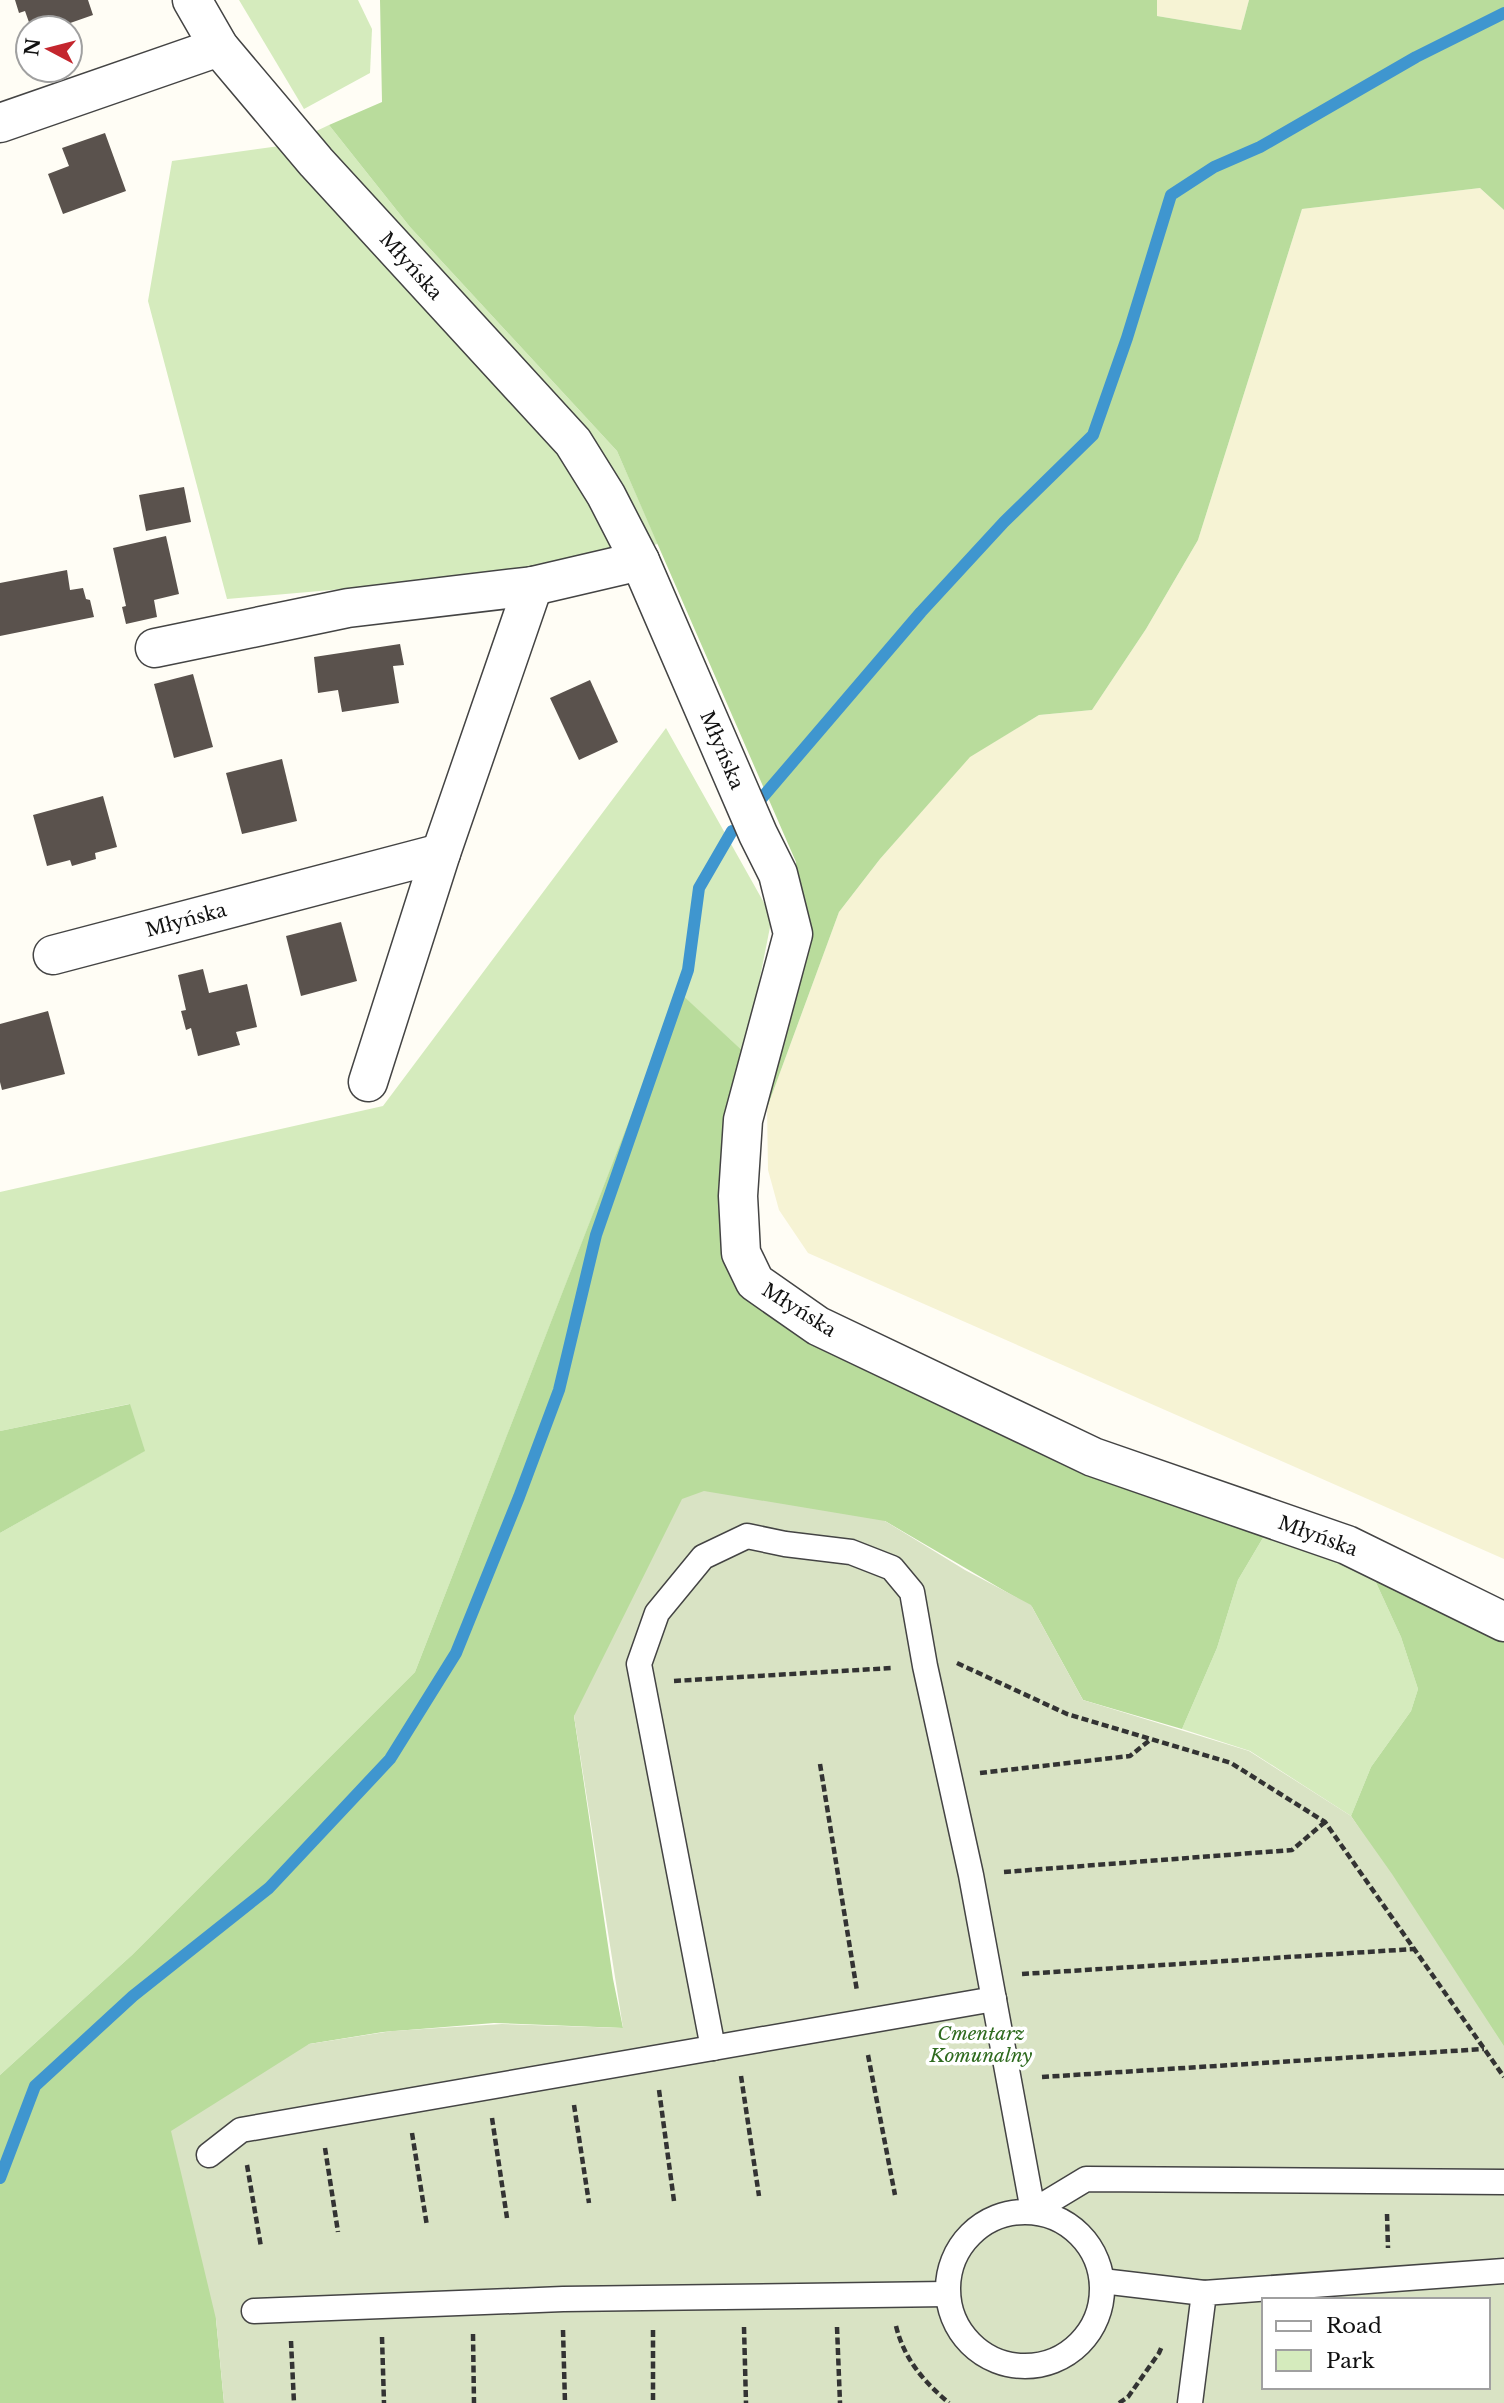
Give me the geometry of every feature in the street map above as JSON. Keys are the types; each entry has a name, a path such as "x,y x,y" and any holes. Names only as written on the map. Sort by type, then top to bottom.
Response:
{"street":[{"name":"Młyńska","path":"192,0 219,47 316,162 573,442 606,495 640,561 758,834 778,874 793,934 743,1120 738,1196 741,1253 755,1282 818,1326 1093,1457 1347,1545 1504,1622"},
{"path":"0,123 219,47"},
{"path":"155,648 348,608 533,586 640,561"},
{"path":"368,1082 441,853 533,586"},
{"name":"Młyńska","path":"53,955 441,853"}],"lane":[{"path":"725,2046 639,1664 657,1613 703,1558 747,1536 851,1552 892,1568 912,1592 923,1657 971,1875 1033,2211"},
{"path":"209,2155 241,2130 862,2022 992,1987"},
{"path":"1033,2211 1086,2179 1504,2182"},
{"path":"1033,2211 1058,2219 1080,2234 1095,2256 1102,2281 1100,2306 1091,2329 1076,2348 1055,2361 1031,2367 1006,2365 983,2356 965,2339 952,2318 947,2294 950,2267 962,2243 981,2224 1006,2213 1033,2211"},
{"path":"1102,2281 1204,2293 1504,2271"},
{"path":"1190,2403 1204,2293"},
{"path":"254,2311 563,2299 947,2294"}],"path":[{"path":"642,1683 923,1657 1067,1714 1231,1763 1325,1822 1504,2077"},
{"path":"949,1777 1130,1756 1150,1740"},
{"path":"820,1763 862,2022 895,2195"},
{"path":"971,1875 1292,1850 1325,1822"},
{"path":"992,1987 1414,1949"},
{"path":"725,2046 759,2196"},
{"path":"1009,2079 1484,2049"},
{"path":"654,2058 674,2201"},
{"path":"569,2073 589,2203"},
{"path":"488,2087 507,2218"},
{"path":"407,2101 427,2226"},
{"path":"320,2116 338,2232"},
{"path":"241,2130 261,2247"},
{"path":"1387,2181 1388,2280"},
{"path":"1119,2403 1128,2398 1160,2353 1169,2321 1173,2289"},
{"path":"836,2295 840,2403"},
{"path":"888,2295 901,2346 926,2384 950,2403"},
{"path":"743,2297 746,2403"},
{"path":"653,2298 653,2403"},
{"path":"563,2299 565,2403"},
{"path":"472,2302 474,2403"},
{"path":"381,2306 384,2403"},
{"path":"290,2310 294,2403"}],"shaded area":[{"path":"1157,0 1249,0 1241,30 1157,16"},
{"path":"1480,188 1504,210 1504,1559 808,1253 779,1210 768,1170 767,1108 839,912 880,859 969,757 1039,715 1092,710 1146,629 1198,540 1302,209"}],"green space":[{"path":"239,0 358,0 372,29 370,73 304,109"},
{"path":"380,0 1157,0 1157,16 1241,30 1249,0 1504,0 1504,210 1480,188 1302,209 1198,540 1146,629 1092,710 1039,715 970,757 880,859 839,912 767,1108 798,914 796,862 617,451 410,227 329,125 382,102"},
{"path":"329,125 410,227 617,451 658,544 503,575 227,599 148,301 172,161 287,145"},
{"path":"666,728 772,917 745,1053 679,993 415,1672 132,1955 0,2075 0,1533 144,1451 129,1404 0,1431 0,1192 383,1106"},
{"path":"679,992 745,1053 752,1240 776,1278 821,1310 1267,1531 1238,1580 1217,1648 1182,1729 1083,1700 1032,1607 885,1521 574,1716 613,1979 623,2028 494,2023 383,2032 309,2044 216,2319 224,2403 0,2403 0,2075 132,1955 415,1672"},
{"path":"130,1404 145,1451 0,1533 0,1431"},
{"name":"Cmentarz Komunalny","path":"704,1491 885,1521 965,1570 1031,1605 1083,1700 1249,1751 1351,1816 1504,2046 1504,2403 224,2403 216,2319 171,2131 309,2044 392,2031 502,2024 623,2028 574,1716 682,1499"},
{"path":"1267,1531 1373,1576 1401,1637 1418,1689 1411,1711 1371,1767 1351,1816 1250,1751 1182,1729 1217,1648 1238,1580"},
{"path":"1373,1576 1411,1583 1504,1641 1504,2047 1351,1816 1371,1767 1411,1711 1418,1689 1401,1637"}],"building":[{"path":"15,0 88,0 93,15 84,18 84,14 19,13"},
{"path":"105,133 126,191 63,214 48,174 69,166 62,148"},
{"path":"184,487 191,522 146,531 139,495"},
{"path":"166,536 179,594 154,600 157,617 126,624 122,607 126,606 113,548"},
{"path":"67,570 70,590 83,588 86,599 90,600 94,617 0,636 0,583"},
{"path":"400,644 404,665 393,666 399,703 342,712 338,690 318,693 314,657"},
{"path":"193,674 213,747 174,758 154,684"},
{"path":"590,680 618,742 579,760 550,698"},
{"path":"282,759 297,821 242,834 226,773"},
{"path":"103,796 117,847 95,853 96,859 72,866 70,860 47,866 33,815"},
{"path":"341,922 357,981 301,996 286,936"},
{"path":"203,969 209,993 247,984 257,1027 236,1032 240,1045 198,1056 191,1028 186,1030 181,1011 186,1010 178,975"},
{"path":"48,1011 65,1074 2,1090 0,1024"}],"waterway":[{"path":"761,799 921,612 1004,522 1093,435 1127,338 1171,195 1214,167 1260,147 1416,57 1504,13"},
{"path":"0,2178 35,2086 133,1996 269,1888 390,1759 456,1653 559,1390 596,1235 688,970 699,888 732,831"}]}
